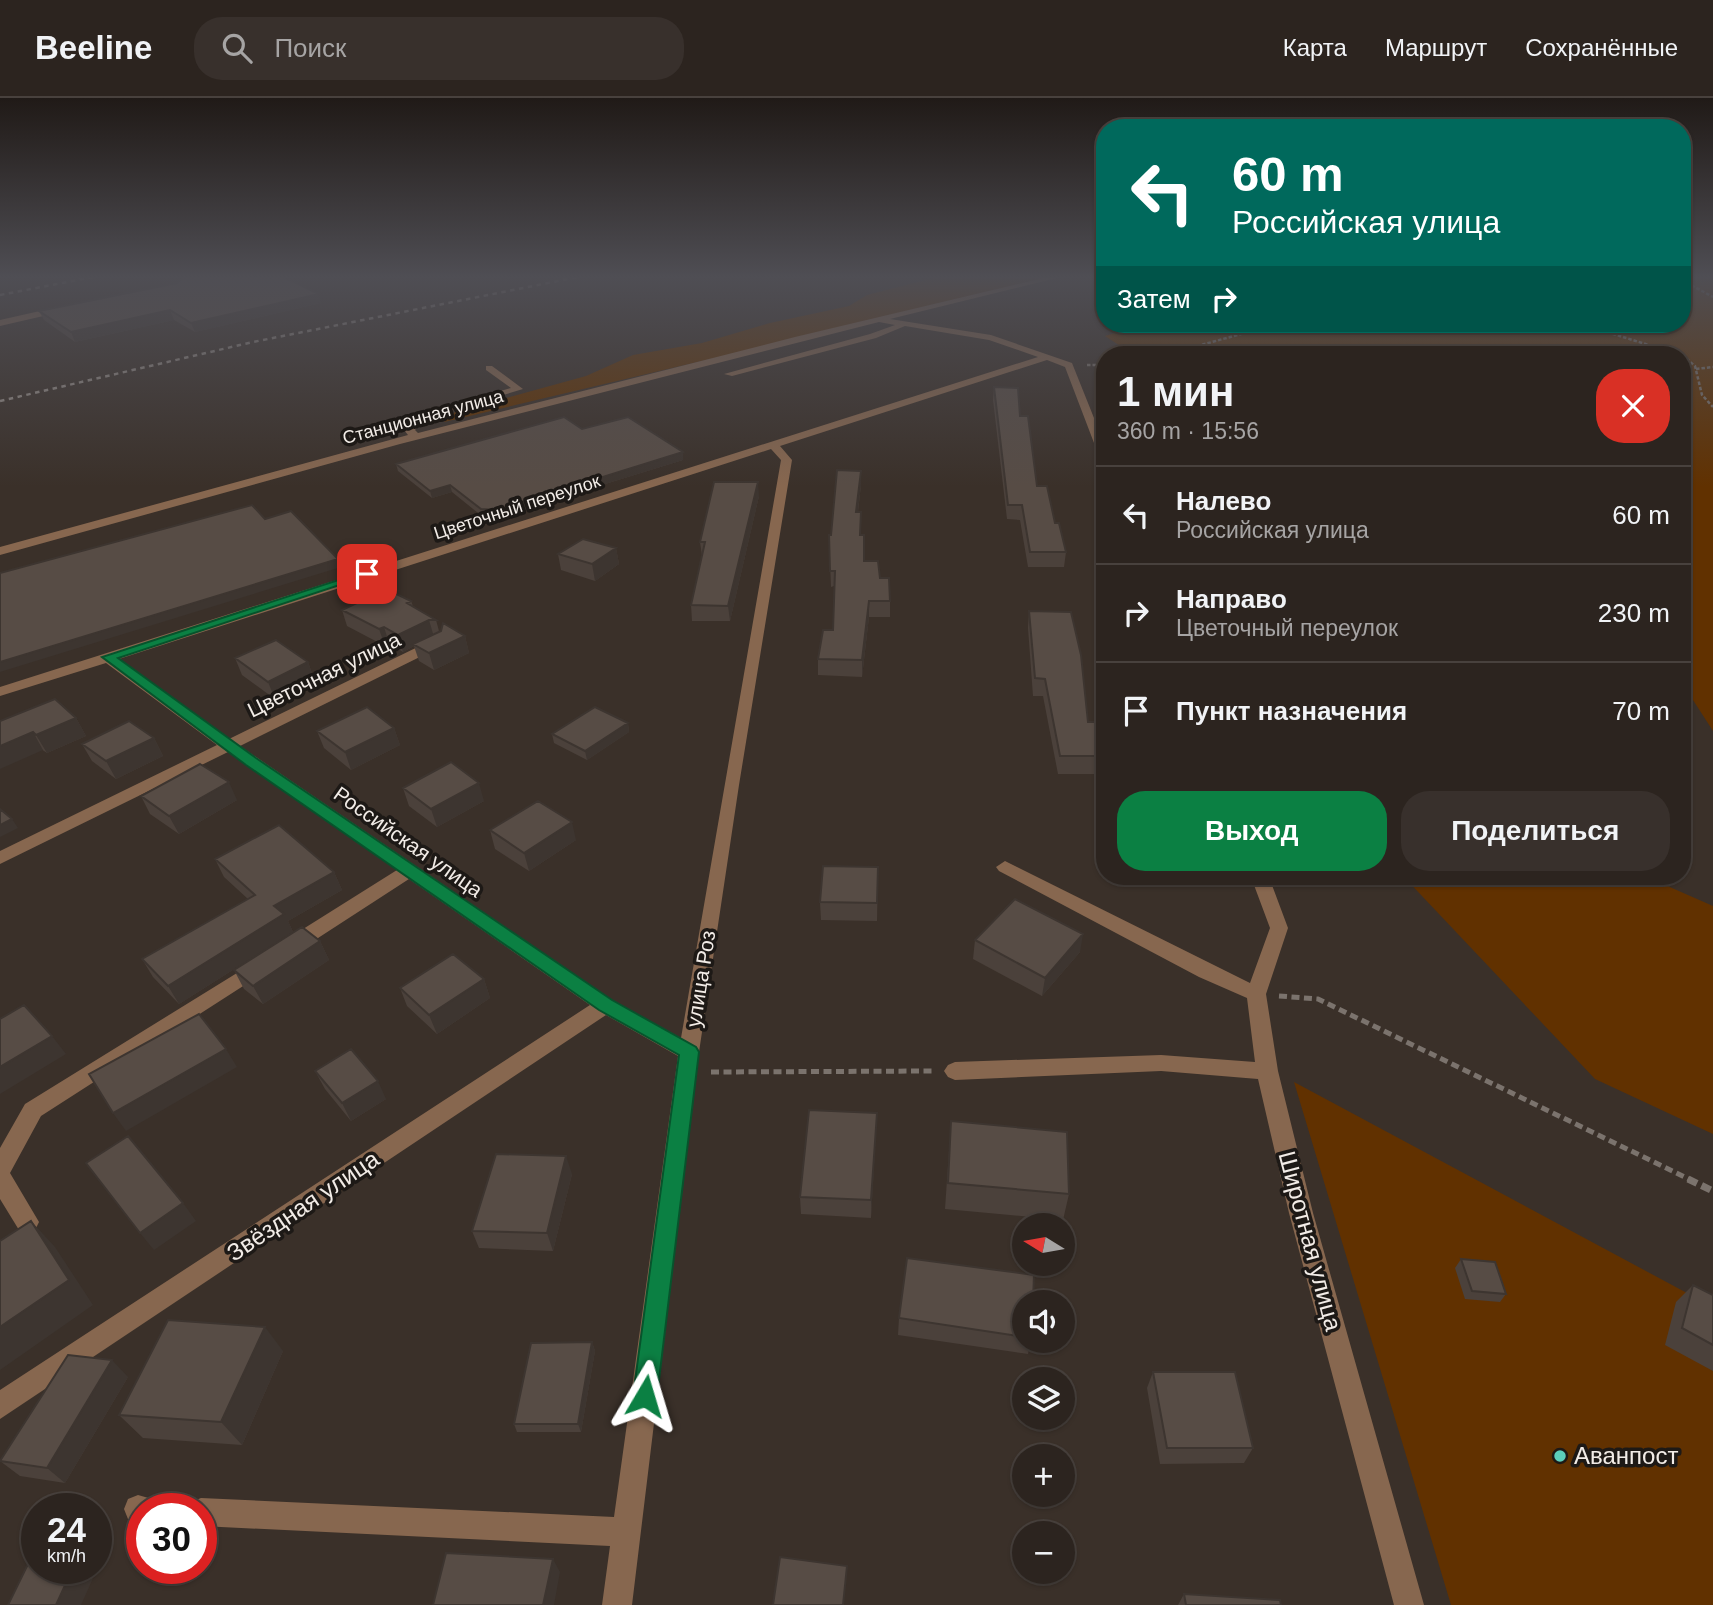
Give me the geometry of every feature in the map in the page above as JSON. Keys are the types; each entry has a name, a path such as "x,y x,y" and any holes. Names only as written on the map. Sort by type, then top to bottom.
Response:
{"street":[{"name":"Станционная улица","path":"0,551 416,437 767,346"},
{"path":"729,374 834,346"},
{"path":"1013,346 1069,365 1096,435"},
{"name":"Цветочный переулок","path":"0,692 1045,358"},
{"path":"416,437 409,430 420,417 518,389 489,368"},
{"name":"улица Роз","path":"617,1605 688,1062 731,785 788,460 772,444"},
{"name":"Цветочная улица","path":"0,858 440,642"},
{"name":"Российская улица","path":"108,657 229,746 688,1062"},
{"path":"1005,867 1206,972 1256,994"},
{"path":"0,1169 33,1110 409,871"},
{"name":"Широтная улица","path":"1263,885 1279,928 1256,994 1267,1071 1301,1213 1409,1605"},
{"name":"Звёздная улица","path":"0,1406 605,1005"},
{"path":"955,1071 1161,1063 1267,1071"},
{"path":"0,1178 27,1222"},
{"path":"217,1513 628,1532"}],"path":[{"path":"1691,362 1696,369 1702,395 1713,408"},
{"path":"1696,369 1713,368"},
{"path":"1256,994 1318,999 1713,1191"},
{"path":"688,1062 955,1071"}],"shaded area":[{"path":"683,346 764,346 444,422 455,412 586,376 633,355"},
{"path":"1691,346 1713,346 1713,731 1691,697"},
{"path":"1412,885 1665,885 1713,906 1713,1134 1595,1079"},
{"name":"Аванпост","path":"1294,1082 1713,1307 1713,1605 1451,1605"}],"building":[{"path":"994,387 1018,388 1020,416 1028,416 1037,486 1047,486 1055,523 1059,523 1066,552 1030,552 1022,505 1008,505"},
{"path":"564,417 582,429 628,417 683,452 497,510 481,509 450,485 430,491 396,464"},
{"path":"837,470 861,471 856,512 861,512 860,535 864,535 864,561 878,561 880,578 889,578 890,601 869,601 862,660 818,659 823,630 833,630 835,571 830,571 829,535"},
{"path":"714,482 758,482 728,606 691,605 705,542 700,542"},
{"path":"252,505 265,519 291,511 338,559 0,662 0,573"},
{"path":"583,539 616,548 592,564 558,554"},
{"path":"386,589 411,601 407,603 436,620 429,620 398,635 384,627 379,629 342,610"},
{"path":"1029,611 1071,612 1081,655 1088,722 1096,722 1096,756 1060,756 1045,679 1035,678"},
{"path":"443,623 465,636 429,653 413,644 441,631"},
{"path":"276,640 308,662 268,682 235,658"},
{"path":"55,699 76,718 36,735 33,732 0,746 0,721"},
{"path":"367,707 394,728 345,752 317,731"},
{"path":"595,707 628,723 585,751 552,734"},
{"path":"129,721 154,738 106,761 82,744"},
{"path":"451,762 479,783 431,809 403,788"},
{"path":"200,764 229,782 169,816 141,796"},
{"path":"538,801 572,822 524,853 490,830"},
{"path":"0,809 12,819 0,825"},
{"path":"279,825 334,872 274,906 284,914 168,986 142,959 255,895 215,859"},
{"path":"823,866 878,867 877,903 820,902"},
{"path":"1015,899 1083,934 1045,978 975,940"},
{"path":"302,927 320,941 253,986 234,970"},
{"path":"453,954 484,979 429,1015 400,988"},
{"path":"24,1005 52,1036 0,1067 0,1019"},
{"path":"199,1014 226,1049 113,1113 89,1074"},
{"path":"351,1049 378,1081 342,1103 315,1071"},
{"path":"809,1110 877,1113 871,1200 800,1197"},
{"path":"951,1121 1067,1132 1069,1194 948,1183"},
{"path":"128,1136 183,1203 140,1233 86,1163"},
{"path":"496,1154 566,1156 547,1233 472,1231"},
{"path":"31,1221 69,1280 0,1327 0,1241"},
{"path":"907,1258 1012,1272 1012,1276 1034,1276 1033,1290 1012,1290 1012,1335 899,1318"},
{"path":"1461,1259 1495,1262 1506,1294 1472,1291"},
{"path":"1693,1285 1713,1295 1713,1345 1682,1328"},
{"path":"168,1320 265,1327 221,1422 119,1415"},
{"path":"592,1342 578,1424 514,1424 531,1343"},
{"path":"68,1355 112,1360 47,1468 0,1461"},
{"path":"1153,1372 1235,1372 1253,1448 1167,1448"},
{"path":"446,1553 553,1559 543,1605 433,1605"},
{"path":"780,1557 847,1566 843,1605 773,1605"},
{"path":"21,1578 21,1584 66,1584 56,1605 8,1605"},
{"path":"1184,1594 1280,1600 1281,1605 1186,1605"}],"railway":[{"path":"0,401 234,346"}],"place":[{"name":"Аванпост","path":"1560,1456"}],"route":[{"path":"367,574 108,657 251,761 605,1005 689,1052 645,1396"}]}
